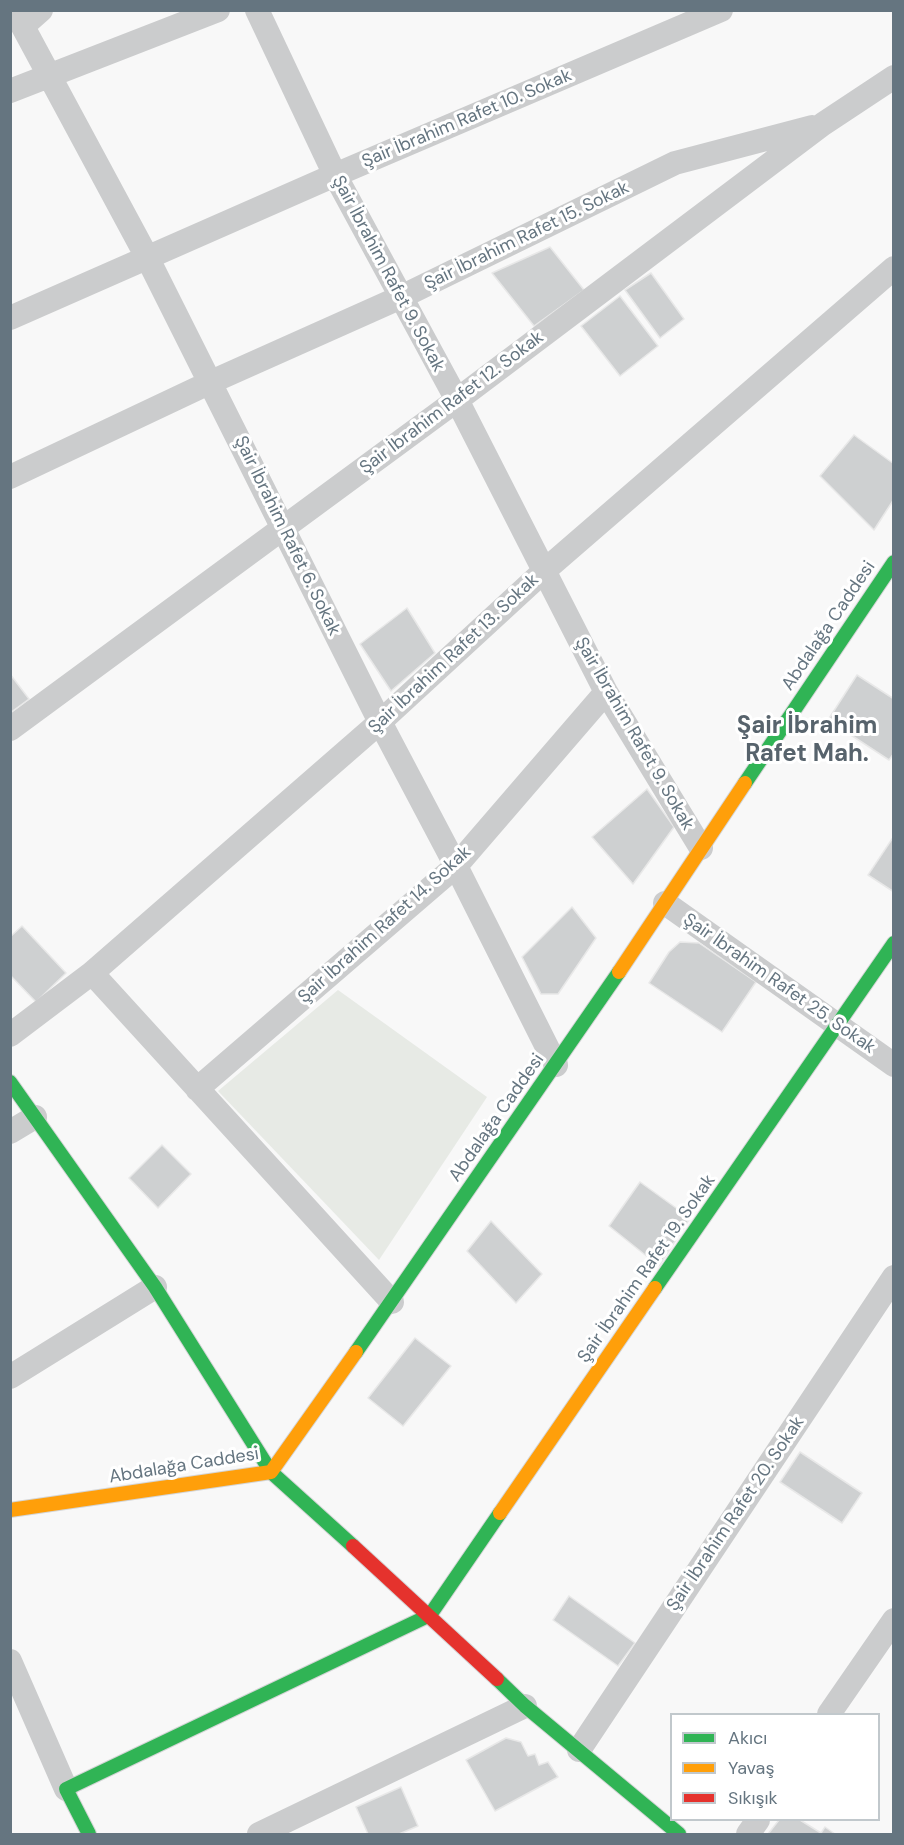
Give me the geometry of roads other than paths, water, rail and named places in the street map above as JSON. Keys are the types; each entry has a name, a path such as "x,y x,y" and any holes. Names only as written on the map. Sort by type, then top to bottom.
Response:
{"street":[{"path":"18,18 42,10"},
{"path":"10,91 218,10"},
{"name":"Şair İbrahim Rafet 9. Sokak","path":"257,10 335,175 399,298 457,400 606,692 701,848"},
{"name":"Şair İbrahim Rafet 10. Sokak","path":"10,318 335,175 721,10"},
{"name":"Şair İbrahim Rafet 6. Sokak","path":"18,18 148,259 380,722 456,866 556,1065"},
{"name":"Şair İbrahim Rafet 12. Sokak","path":"10,729 457,400 823,124 894,77"},
{"name":"Şair İbrahim Rafet 15. Sokak","path":"10,477 211,382 399,298 675,163 823,124"},
{"name":"Şair İbrahim Rafet 13. Sokak","path":"10,1035 92,973 380,722 544,571 894,268"},
{"name":"Abdalağa Caddesi","path":"10,1510 271,1472 556,1065 894,562"},
{"name":"Şair İbrahim Rafet 14. Sokak","path":"198,1089 456,866 606,692"},
{"name":"Şair İbrahim Rafet 25. Sokak","path":"665,903 894,1065"},
{"name":"Şair İbrahim Rafet 19. Sokak","path":"430,1615 894,943"},
{"path":"92,973 392,1302"},
{"path":"10,1082 156,1287 271,1472 430,1615 525,1706 679,1834"},
{"path":"10,1132 35,1117"},
{"name":"Şair İbrahim Rafet 20. Sokak","path":"579,1750 894,1277"},
{"path":"10,1377 156,1287"},
{"path":"66,1789 430,1615"},
{"path":"830,1713 894,1620"},
{"path":"10,1660 88,1834"},
{"path":"259,1834 525,1706"},
{"path":"748,1834 757,1821"}],"district":[{"name":"Şair İbrahim Rafet Mah.","path":"807,741"}]}
